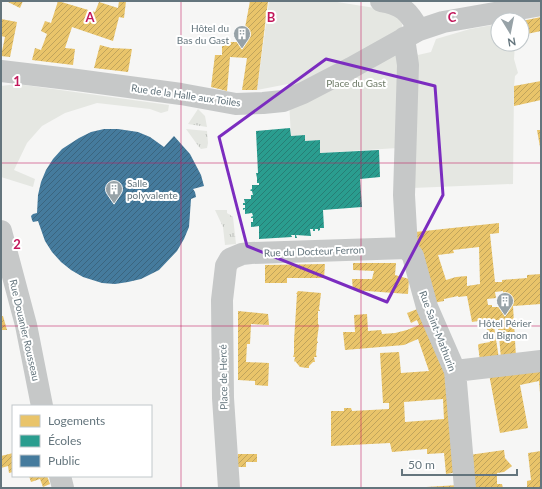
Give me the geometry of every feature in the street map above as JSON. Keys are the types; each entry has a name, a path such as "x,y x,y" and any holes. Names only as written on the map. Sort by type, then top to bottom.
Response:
{"street":[{"path":"381,1 393,3 405,10 414,21 408,65 404,196 407,248"},
{"name":"Rue de la Halle aux Toiles","path":"1,71 181,94 236,104 263,104 283,101 303,93 412,34 444,22 541,5"},
{"name":"Rue Douanier Rousseau","path":"1,231 33,358 42,405"},
{"name":"Rue du Docteur Ferron","path":"226,266 230,260 242,254 251,253 407,248"},
{"name":"Rue Saint-Mathurin","path":"407,248 413,256 427,307 455,371 465,488"},
{"name":"Place de Hercé","path":"226,266 222,300 222,340 223,398 229,488"},
{"path":"455,371 541,362"},
{"path":"60,477 63,488"}],"highlighted area":[{"path":"326,59 435,86 443,195 387,302 247,246 219,137"}],"green space":[{"name":"Place du Gast","path":"269,1 331,1 375,8 397,15 402,24 402,29 418,55 431,52 436,39 470,29 490,25 490,52 514,52 514,59 518,73 515,76 514,86 513,184 412,188 413,147 320,153 319,140 305,141 305,135 291,136 288,84 257,90"},
{"path":"17,84 169,105 168,111 161,113 150,109 97,103 65,113 42,126 27,143 14,170 35,179 33,187 1,177 1,86"},
{"path":"198,109 205,116 207,127 188,124"},
{"path":"186,129 207,131 207,148 201,149"},
{"path":"215,210 227,210 227,213 233,217 236,244 225,245 223,227"}],"building: Logements":[{"path":"6,1 23,1 20,8"},
{"path":"58,1 95,12 99,2 118,8 119,1 126,1 124,18 119,17 113,41 72,27 65,48 75,49 73,65 32,60 35,48 41,50 47,34 41,31 45,21 51,23"},
{"name":"Hôtel du Bas du Gast","path":"250,1 268,1 257,90 242,90 247,58 230,57 227,91 211,87 215,55 222,55 222,42 244,42 246,35 244,33"},
{"path":"541,17 541,31 530,33 530,19"},
{"path":"1,19 17,22 10,57 1,56 5,37 1,36"},
{"path":"100,45 111,48 132,49 128,72 94,68"},
{"path":"541,81 541,100 514,106 514,86"},
{"path":"537,130 541,130 541,147 540,147"},
{"path":"499,223 499,233 490,234 495,282 527,278 527,275 541,274 541,304 513,306 516,357 501,358 498,326 494,326 499,359 480,361 478,345 490,342 485,320 472,322 467,296 458,296 433,303 415,232","holes":["479,247 480,284 467,286 467,276 446,280 438,255 454,253 453,250","503,291 503,307 492,307 492,305 488,305 487,299 496,298 495,292"]},
{"path":"353,263 396,263 395,275 409,279 408,294 353,290 352,279 372,279 374,271 353,270"},
{"path":"325,264 324,278 287,278 287,283 265,283 265,265"},
{"path":"298,291 321,293 320,311 318,311 319,325 317,357 314,357 315,362 309,366 309,368 300,367 295,361 294,362 295,357 293,357 296,294"},
{"path":"420,308 445,371 458,472 446,474 444,453 427,454 427,449 392,452 390,443 331,446 331,411 344,411 344,408 351,408 352,411 389,409 389,403 383,403 380,353 399,352 401,373 429,371 418,339 404,345 345,350 343,332 355,332 354,315 367,314 368,331 381,330 382,334 395,333 419,325 417,320 411,323 407,313","holes":["443,399 444,419 405,422 404,402"]},
{"path":"238,311 268,314 269,325 251,324 250,344 247,344 246,362 269,363 268,386 255,385 255,381 238,380"},
{"path":"1,316 3,316 7,330 1,330"},
{"path":"541,369 541,393 539,381 520,385 528,428 500,433 489,374"},
{"path":"504,450 505,458 512,466 504,472 497,473 497,484 502,484 503,488 473,488 469,455"},
{"path":"541,451 541,488 527,488 527,481 531,480 528,453"},
{"path":"12,453 12,472 9,473 8,466 1,468 1,456"},
{"path":"238,454 257,454 257,462 246,462 246,467 238,467"},
{"path":"29,477 47,477 50,484 43,487 40,479 31,482"},
{"path":"459,485 459,488 426,488 426,487"}],"building: Écoles":[{"path":"290,128 291,136 305,135 305,141 320,140 320,153 379,150 380,177 360,179 362,207 323,210 324,228 320,228 318,231 318,229 313,231 313,229 310,229 311,236 296,235 297,238 295,238 295,235 291,235 292,237 259,239 259,226 251,227 251,222 253,222 253,218 251,218 253,216 252,213 245,214 245,209 243,210 243,208 245,208 245,205 243,205 243,203 245,203 244,199 251,199 251,195 253,195 252,191 250,190 252,189 252,185 259,185 259,183 257,183 256,173 258,173 256,131"}],"building: Public":[{"name":"Salle polyvalente","path":"104,129 118,129 138,132 150,137 164,147 174,136 190,154 201,175 204,186 193,189 196,197 191,199 189,227 177,251 159,270 141,279 115,284 102,283 83,277 61,262 45,241 38,221 33,222 31,216 37,213 38,195 41,182 53,159 62,149 79,138 91,132"}],"place":[{"name":"Hôtel du Bas du Gast","path":"242,49"},
{"name":"Salle polyvalente","path":"114,204"},
{"name":"Hôtel Périer du Bignon","path":"505,316"}]}
